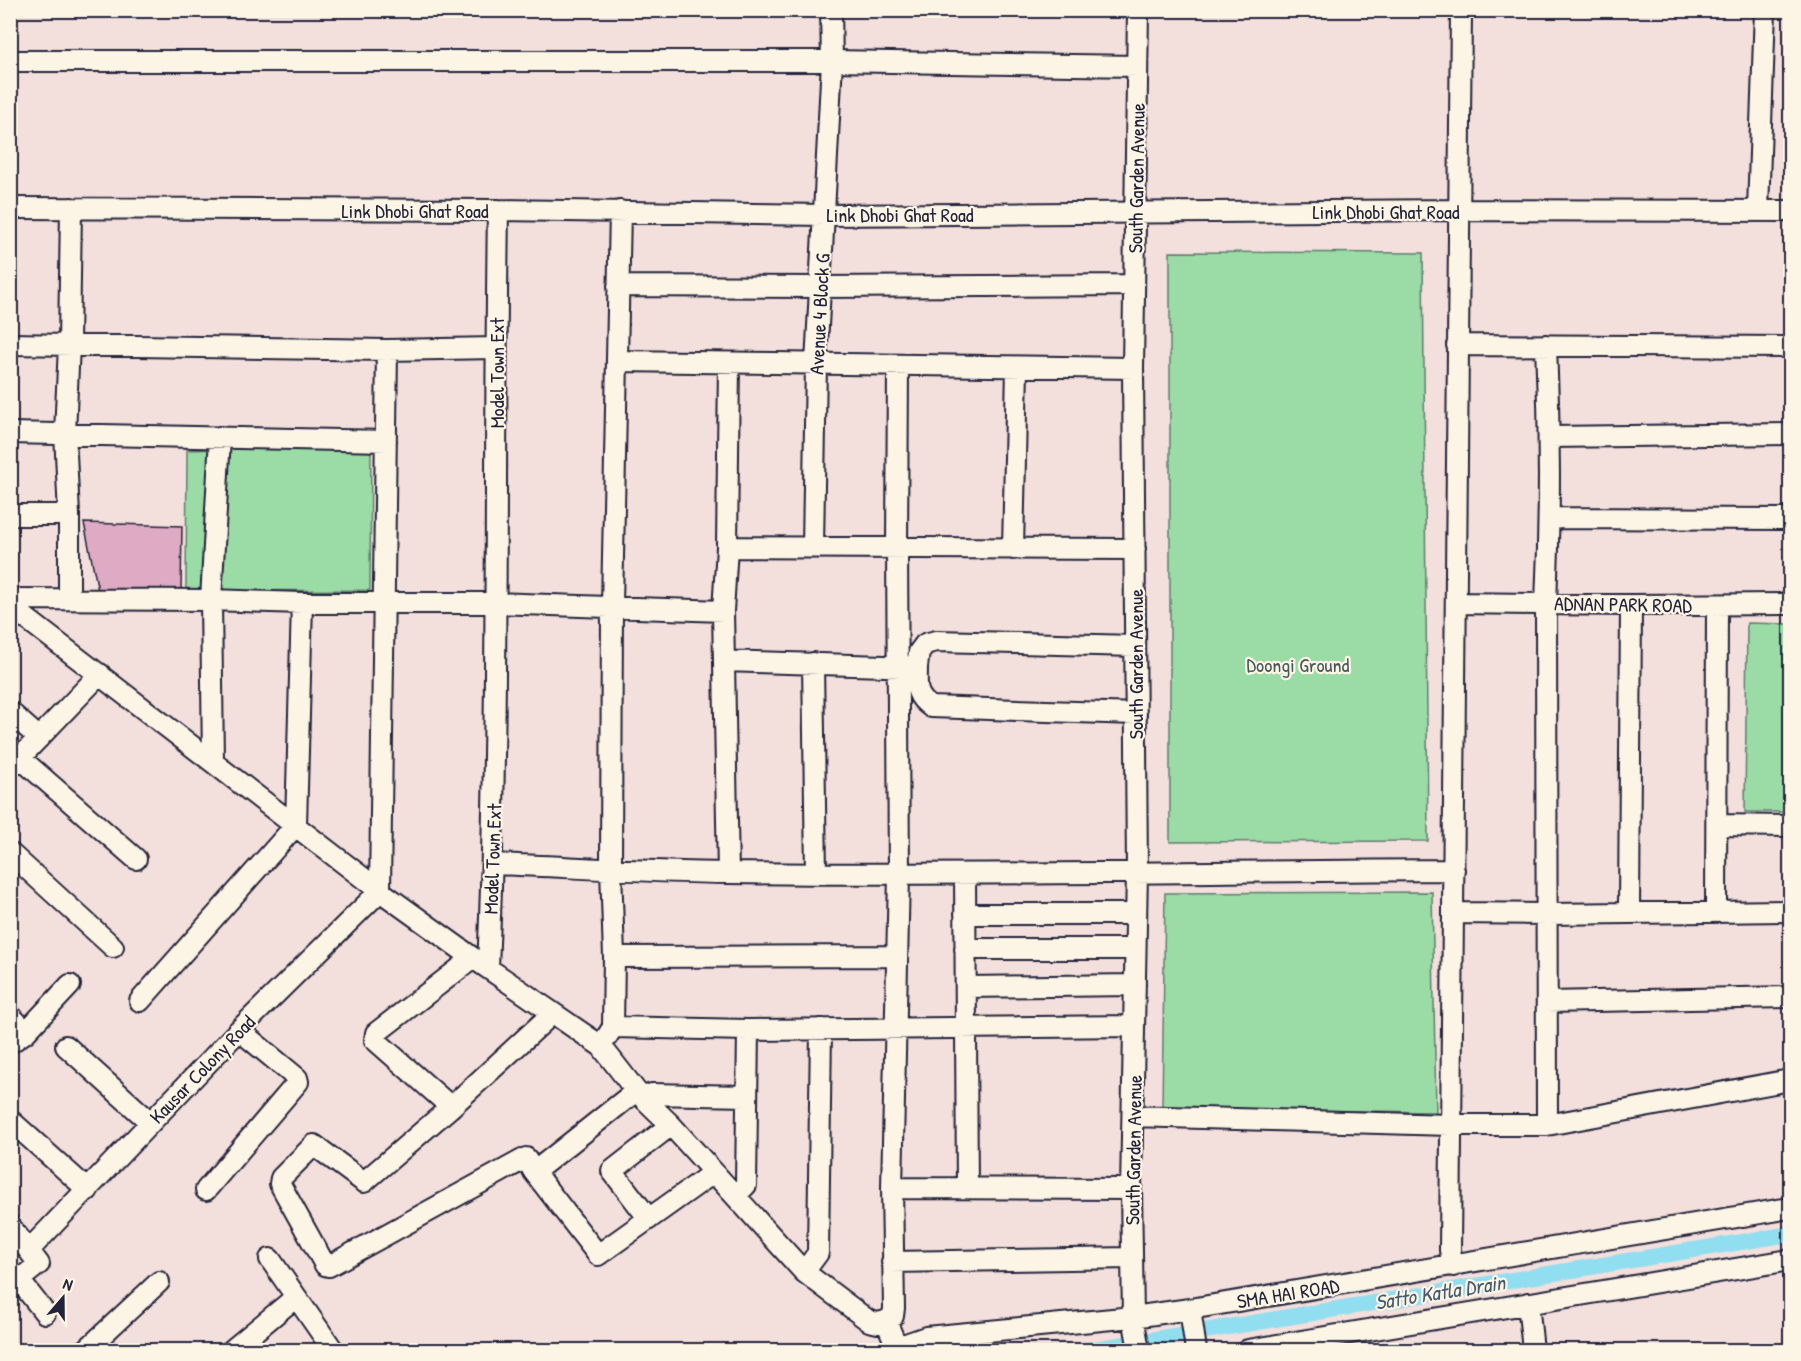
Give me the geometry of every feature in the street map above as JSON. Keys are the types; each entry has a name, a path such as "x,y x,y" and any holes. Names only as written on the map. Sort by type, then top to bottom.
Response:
{"street":[{"name":"Avenue 4 Block G","path":"813,547 816,364 832,61 831,10"},
{"name":"South Garden Avenue","path":"1138,10 1133,368 1137,871 1131,1190 1134,1323 1139,1350"},
{"path":"1453,1266 1450,1250 1450,1125 1454,913 1461,10"},
{"path":"1758,210 1765,10"},
{"path":"10,61 832,61 1137,66"},
{"name":"Link Dhobi Ghat Road","path":"10,207 825,215 1459,210 1791,211"},
{"path":"69,599 69,515 65,433 71,208"},
{"name":"Model Town Ext","path":"480,963 493,864 498,210"},
{"path":"601,1046 613,1027 612,606 620,212"},
{"path":"618,286 1134,285"},
{"path":"10,344 387,350 496,348"},
{"path":"1457,345 1791,347"},
{"path":"1546,345 1550,436 1550,518 1546,603 1547,1125"},
{"path":"380,891 387,350"},
{"path":"618,361 1133,368"},
{"path":"728,873 723,611 727,547 729,364"},
{"path":"10,606 380,891 601,1046 639,1094 736,1195 804,1272 869,1321 878,1323 886,1321 892,1317 894,1308 892,1188 894,1027 908,667 897,548 898,366"},
{"path":"1013,549 1017,368"},
{"path":"10,433 386,441"},
{"path":"1550,436 1791,434"},
{"path":"213,762 211,600 220,437"},
{"path":"10,515 69,515"},
{"path":"1550,518 1791,519"},
{"path":"727,547 1135,549"},
{"path":"10,599 496,603 723,611"},
{"path":"140,1001 296,825 302,603"},
{"name":"ADNAN PARK ROAD","path":"1456,603 1791,604"},
{"path":"1629,913 1631,605"},
{"path":"1716,912 1717,605"},
{"path":"908,667 925,644 936,641 1135,646"},
{"path":"724,661 908,667"},
{"path":"813,663 816,873"},
{"path":"908,667 921,700 930,707 1136,714"},
{"path":"100,674 15,763 136,859"},
{"path":"10,712 39,738"},
{"path":"1717,825 1791,826"},
{"path":"10,853 113,947"},
{"path":"493,864 728,873 899,875 1137,871 1454,870"},
{"path":"965,874 967,1188"},
{"name":"Kausar Colony Road","path":"29,1250 239,1030 380,891"},
{"path":"1454,913 1791,911"},
{"path":"965,914 1136,914"},
{"path":"965,949 1135,950"},
{"path":"614,957 897,956"},
{"path":"451,1107 375,1040 374,1036 480,963"},
{"path":"10,1016 18,1037 70,985"},
{"path":"966,987 1135,985"},
{"path":"1548,1002 1791,997"},
{"path":"554,1013 364,1182 314,1145 280,1181 324,1264 330,1266 526,1158 534,1172 598,1255 713,1173"},
{"path":"613,1027 748,1030 1134,1026"},
{"path":"804,1272 818,1253 821,1029"},
{"path":"206,1190 298,1082 297,1078 239,1030"},
{"path":"736,1195 746,1185 748,1030"},
{"path":"66,1046 150,1122"},
{"path":"1133,1116 1450,1125 1547,1125 1791,1080"},
{"path":"534,1172 639,1094 746,1096"},
{"path":"10,1120 87,1190"},
{"path":"649,1219 612,1171 671,1125"},
{"path":"892,1188 1131,1190"},
{"name":"SMA HAI ROAD","path":"895,1349 1134,1323 1791,1208"},
{"path":"10,1226 39,1264 19,1280 45,1313"},
{"path":"892,1262 1132,1258"},
{"path":"270,1259 333,1350"},
{"path":"1248,1350 1791,1260"},
{"path":"86,1350 159,1282"},
{"path":"232,1350 296,1297"},
{"path":"1528,1303 1533,1350"},
{"path":"1191,1314 1196,1350"},
{"path":"886,1321 895,1349"}],"green space":[{"name":"Doongi Ground","path":"1170,252 1423,253 1428,841 1170,842"},
{"path":"371,445 370,590 186,591 187,450"},
{"path":"1747,623 1790,624 1790,812 1745,812"},
{"path":"1432,892 1436,1112 1162,1108 1165,893"}],"building":[{"path":"84,523 182,526 181,591 98,590"}],"waterway":[{"name":"Satto Katla Drain","path":"1089,1350 1790,1234"}]}
